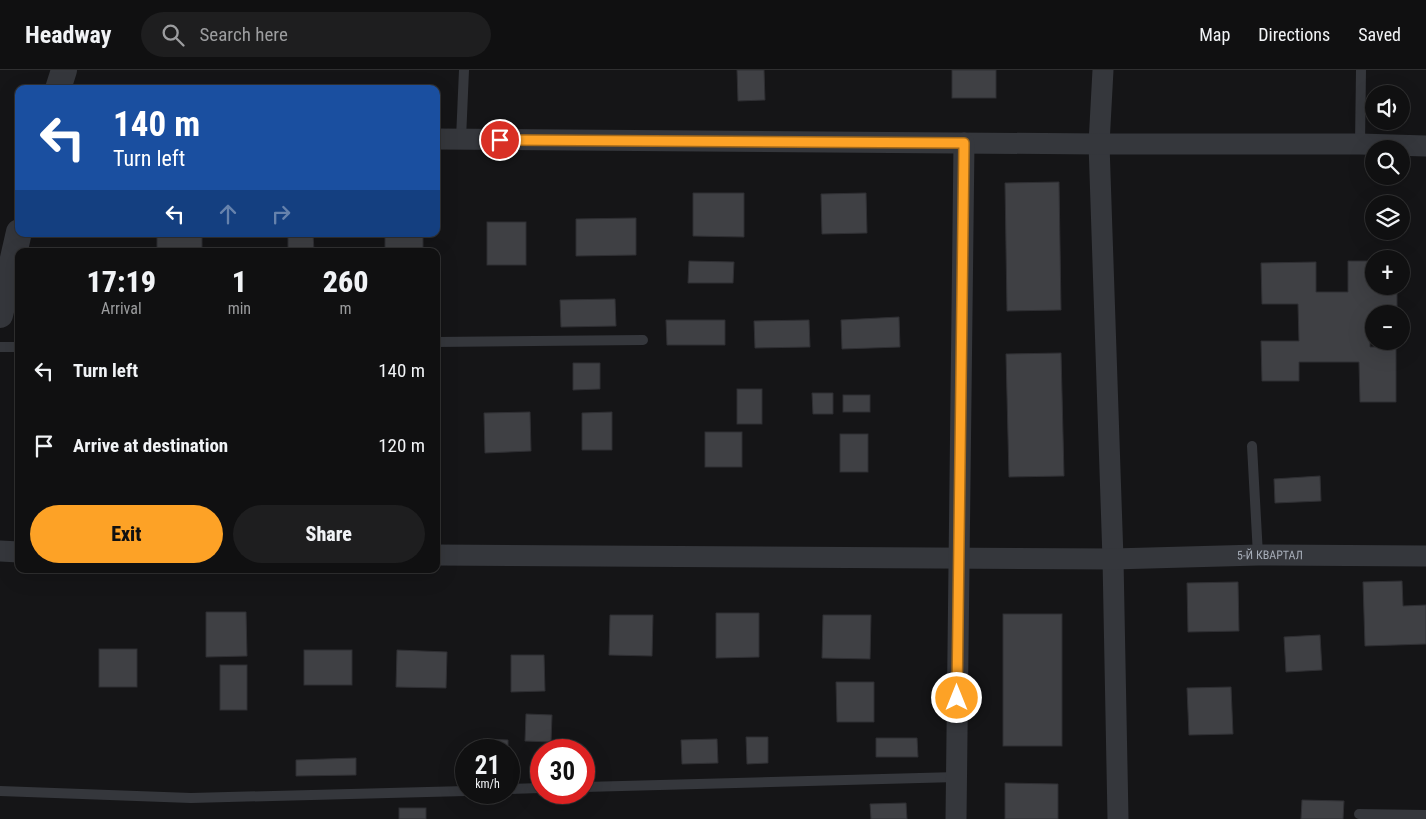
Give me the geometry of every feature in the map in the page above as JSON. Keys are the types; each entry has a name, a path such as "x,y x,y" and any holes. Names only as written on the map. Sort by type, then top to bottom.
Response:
{"street":[{"path":"59,85 64,70"},
{"path":"1103,70 1099,144 1113,559 1118,819"},
{"path":"440,139 1360,144 1426,146"},
{"path":"956,819 964,143"},
{"path":"0,315 15,249"},
{"path":"0,551 15,552"},
{"name":"5-Й КВАРТАЛ","path":"440,555 1113,559 1258,555 1426,556"}],"lane":[{"path":"461,139 464,70"},
{"path":"1360,144 1361,70"},
{"path":"440,342 643,340"},
{"path":"0,347 15,346"},
{"path":"1252,446 1258,555"},
{"path":"595,787 957,777"},
{"path":"0,791 191,798 455,790"},
{"path":"1358,814 1426,815"}],"building":[{"path":"737,70 764,70 765,100 738,101"},
{"path":"952,70 996,70 996,98 952,98"},
{"path":"1059,182 1061,310 1007,311 1005,183"},
{"path":"693,193 744,193 744,237 693,236"},
{"path":"866,193 867,233 822,234 821,194"},
{"path":"636,218 636,255 576,256 576,219"},
{"path":"487,222 526,222 526,265 487,265"},
{"path":"157,237 202,237 202,248 157,248"},
{"path":"288,237 313,237 314,248 288,248"},
{"path":"385,237 423,237 423,248 385,248"},
{"path":"689,261 734,262 733,283 688,283"},
{"path":"1348,261 1365,261 1365,295 1397,295 1397,305 1365,305 1365,350 1396,350 1396,402 1360,402 1359,362 1299,362 1299,381 1262,381 1261,341 1299,341 1298,304 1262,304 1261,263 1316,262 1316,292 1348,292"},
{"path":"615,299 616,326 561,327 560,300"},
{"path":"899,317 900,347 842,349 841,320"},
{"path":"666,320 725,320 725,345 667,345"},
{"path":"809,320 810,347 755,348 754,321"},
{"path":"1061,353 1064,476 1009,477 1006,354"},
{"path":"573,363 600,363 600,389 573,390"},
{"path":"737,389 762,389 762,424 737,424"},
{"path":"812,393 833,393 833,414 813,414"},
{"path":"843,395 870,395 870,412 843,412"},
{"path":"530,412 531,451 485,453 484,413"},
{"path":"612,412 612,450 582,450 582,413"},
{"path":"705,432 742,432 742,467 705,467"},
{"path":"840,434 868,434 868,472 840,472"},
{"path":"1320,476 1321,501 1275,503 1274,479"},
{"path":"1402,581 1403,606 1426,605 1426,644 1365,646 1363,582"},
{"path":"1238,582 1239,631 1188,632 1187,583"},
{"path":"206,612 246,612 247,656 206,657"},
{"path":"716,613 759,613 759,657 716,658"},
{"path":"1003,614 1062,614 1062,746 1003,746"},
{"path":"610,615 653,615 652,656 609,655"},
{"path":"823,615 871,615 870,659 822,658"},
{"path":"1320,635 1322,670 1286,672 1284,637"},
{"path":"99,649 137,649 137,687 99,687"},
{"path":"304,650 352,650 352,685 304,685"},
{"path":"397,650 447,652 446,688 396,687"},
{"path":"511,655 544,655 545,691 511,692"},
{"path":"220,665 247,665 247,710 220,710"},
{"path":"836,682 874,682 874,722 837,722"},
{"path":"1231,687 1233,734 1189,735 1187,688"},
{"path":"526,714 552,715 551,739 530,739 530,741 525,741"},
{"path":"746,737 768,737 768,763 747,764"},
{"path":"876,738 917,738 918,757 876,757"},
{"path":"717,739 718,763 682,764 681,740"},
{"path":"356,758 356,775 296,776 296,760"},
{"path":"1005,783 1058,784 1058,819 1005,819"},
{"path":"1302,800 1344,801 1343,819 1301,819"},
{"path":"906,803 907,819 871,819 870,804"},
{"path":"399,808 426,808 426,819 399,819"}],"route":[{"path":"500,140 964,143 957,698"}]}
